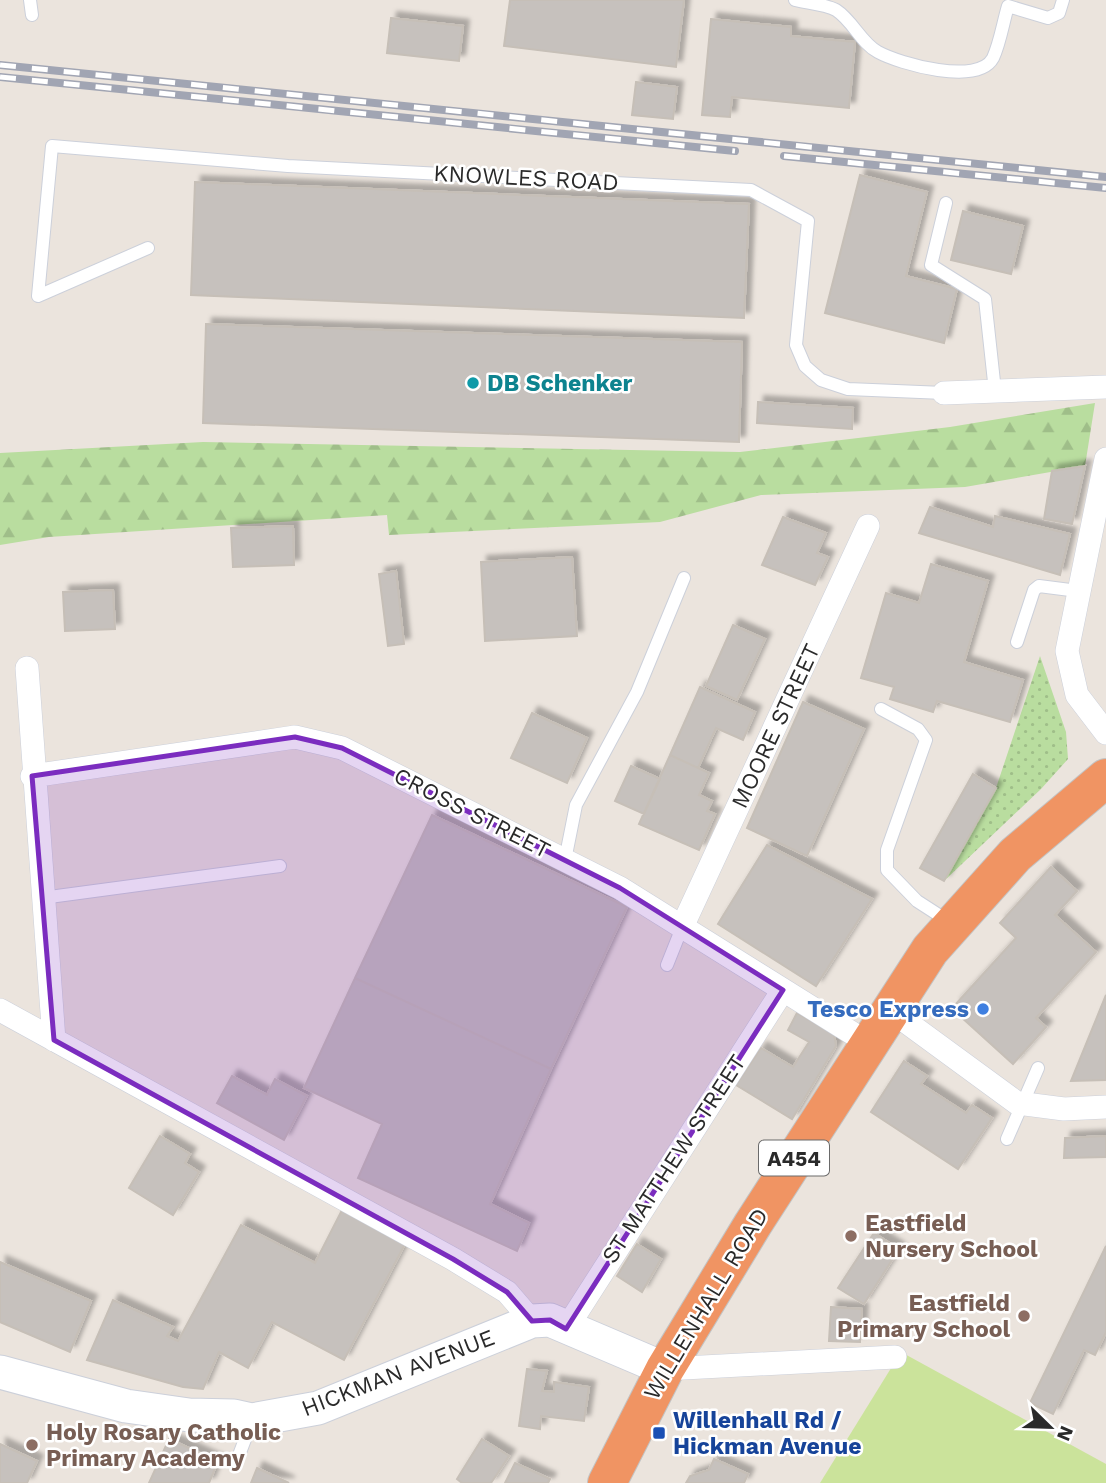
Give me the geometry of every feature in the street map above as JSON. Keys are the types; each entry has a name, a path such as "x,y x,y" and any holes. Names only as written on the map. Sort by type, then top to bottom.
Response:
{"highway":[{"name":"WILLENHALL ROAD","path":"607,1483 664,1369 868,1043 951,923 1015,855 1106,778"}],"street":[{"name":"KNOWLES ROAD","path":"944,393 1106,387"},
{"path":"1106,459 1098,541 1078,591 1067,651 1077,695 1106,733"},
{"name":"MOORE STREET","path":"683,925 868,526"},
{"path":"27,668 32,776 54,1040"},
{"name":"CROSS STREET","path":"32,776 295,737 342,748 620,888 868,1043"},
{"name":"ST MATTHEW STREET","path":"566,1329 783,990"},
{"path":"0,1010 453,1259 506,1292 532,1321 550,1320 664,1369 895,1357"},
{"path":"890,1010 1021,1104 1064,1109 1106,1107"},
{"name":"HICKMAN AVENUE","path":"0,1372 126,1406 252,1420 318,1408 532,1321"}],"lane":[{"path":"30,0 32,15"},
{"path":"795,0 834,8 853,23 875,51 895,59 956,73 974,73 992,60 1008,6 1048,18 1059,13 1063,0"},
{"name":"KNOWLES ROAD","path":"148,248 38,296 52,146 288,166 751,190 808,220 796,345 805,366 821,380 848,389 944,393"},
{"path":"946,203 931,265 985,299 995,391"},
{"path":"565,860 576,805 637,692 684,578"},
{"path":"1017,642 1034,590 1040,586 1078,591"},
{"path":"881,709 918,729 926,740 887,850 887,870 917,901 951,923"},
{"path":"42,898 279,866"},
{"path":"667,965 683,925"},
{"path":"1007,1139 1038,1068"},
{"path":"236,1463 252,1420"}],"highlighted area":[{"path":"295,737 342,748 620,888 783,990 566,1329 550,1320 532,1321 507,1292 453,1259 54,1040 32,776"}],"green space":[{"path":"1095,403 1085,466 965,487 761,495 660,522 389,535 387,515 49,537 0,545 0,453 203,442 740,452 950,427"},
{"path":"1040,656 1066,732 1068,759 1041,789 944,881 996,788"},
{"path":"901,1352 1106,1464 1106,1483 820,1483"}],"building":[{"path":"510,0 684,0 676,67 504,46"},
{"path":"391,18 463,26 459,61 387,53"},
{"path":"711,19 791,27 791,36 855,42 849,108 732,97 730,117 702,115"},
{"path":"636,82 677,87 673,119 632,115"},
{"path":"860,175 927,192 906,276 957,289 944,343 825,313"},
{"path":"195,182 749,204 744,318 191,295"},
{"path":"963,211 1023,226 1011,274 951,260"},
{"name":"DB Schenker","path":"206,324 742,342 739,442 203,423"},
{"path":"758,402 853,408 852,429 757,423"},
{"path":"1085,466 1072,524 1044,519 1052,471"},
{"path":"930,507 993,527 995,516 1070,534 1060,575 919,533"},
{"path":"783,517 826,533 817,553 828,557 815,585 762,565"},
{"path":"293,526 294,565 233,567 231,528"},
{"path":"572,557 577,636 485,641 481,562"},
{"path":"931,564 988,581 964,662 1023,680 1010,722 937,701 933,712 890,699 894,687 861,678 886,593 919,603"},
{"path":"396,571 404,644 388,646 379,574"},
{"path":"113,590 115,629 65,631 63,592"},
{"path":"733,625 765,639 737,700 706,686"},
{"path":"700,687 755,712 743,740 716,728 698,768 670,755"},
{"path":"803,702 864,729 807,856 747,828"},
{"path":"532,713 587,738 567,783 511,758"},
{"path":"670,755 709,773 699,795 712,801 707,811 715,814 699,850 639,824"},
{"path":"631,766 660,779 644,814 615,801"},
{"path":"973,774 996,788 944,881 920,868"},
{"path":"432,815 627,907 551,1069 355,978"},
{"path":"767,845 872,899 816,986 718,924"},
{"path":"1051,867 1077,891 1055,915 1096,952 1036,1018 1046,1027 1013,1064 959,1015 962,1011 955,1005 1016,938 1000,923"},
{"path":"355,978 551,1069 490,1204 529,1223 517,1251 358,1178 382,1124 304,1088"},
{"path":"1106,995 1106,1080 1071,1081"},
{"path":"797,1013 834,1034 836,1046 792,1119 736,1085 761,1048 793,1067 809,1042 788,1030"},
{"path":"904,1061 927,1076 921,1084 966,1113 972,1105 992,1118 958,1169 871,1112"},
{"path":"232,1076 267,1095 275,1079 307,1096 284,1140 217,1103"},
{"path":"160,1136 190,1154 185,1163 199,1172 173,1215 129,1188"},
{"path":"1106,1136 1106,1157 1064,1158 1065,1138"},
{"path":"342,1210 405,1244 344,1360 272,1322 248,1368 219,1352 203,1389 183,1387 87,1360 113,1300 173,1327 167,1336 178,1341 241,1225 315,1263"},
{"path":"874,1233 899,1249 864,1304 838,1288"},
{"path":"637,1244 661,1259 642,1292 617,1276"},
{"path":"1106,1246 1106,1332 1095,1355 1084,1350 1053,1414 1030,1403"},
{"path":"0,1262 91,1301 70,1352 0,1322"},
{"path":"831,1307 862,1309 860,1342 829,1341"},
{"path":"527,1369 547,1371 542,1391 554,1392 554,1382 589,1387 584,1421 541,1416 540,1429 519,1426"},
{"path":"169,1439 218,1461 209,1483 149,1483"},
{"path":"482,1439 509,1456 491,1483 462,1483 457,1479"},
{"path":"0,1444 37,1461 27,1483 0,1483"},
{"path":"714,1459 748,1474 744,1483 686,1483 690,1476 709,1470"},
{"path":"515,1463 550,1479 548,1483 505,1483"},
{"path":"257,1468 289,1483 251,1483"}],"railway":[{"path":"0,65 1106,177"},
{"path":"0,77 735,151"},
{"path":"784,156 1106,188"}],"place":[{"name":"DB Schenker","path":"473,383"},
{"name":"Tesco Express","path":"983,1009"},
{"name":"Eastfield Nursery School","path":"851,1236"},
{"name":"Eastfield Primary School","path":"1024,1316"},
{"name":"Willenhall Rd / Hickman Avenue","path":"659,1433"},
{"name":"Holy Rosary Catholic Primary Academy","path":"32,1445"}]}
